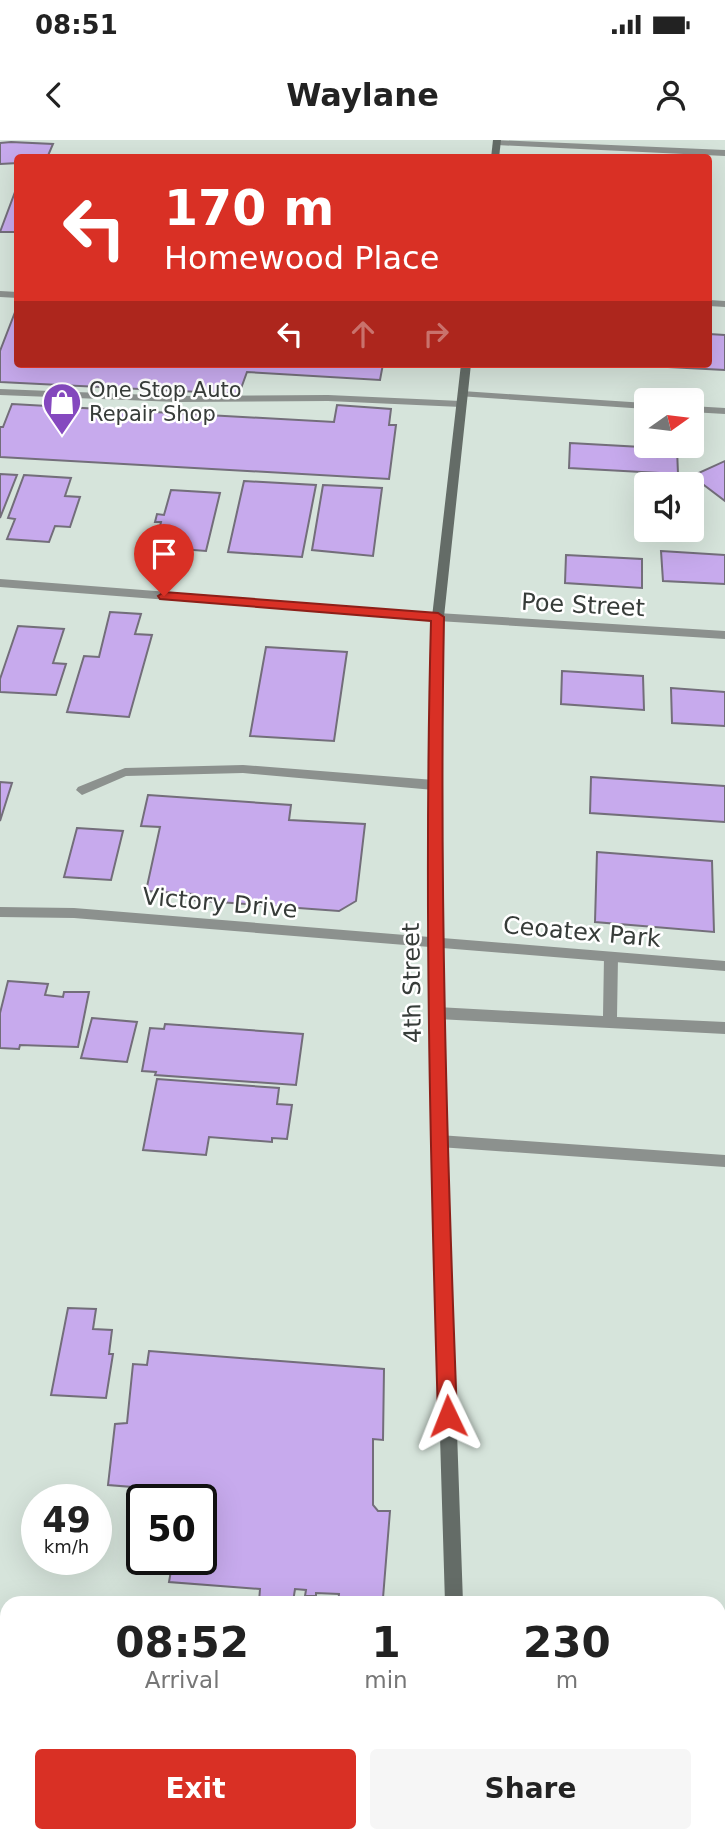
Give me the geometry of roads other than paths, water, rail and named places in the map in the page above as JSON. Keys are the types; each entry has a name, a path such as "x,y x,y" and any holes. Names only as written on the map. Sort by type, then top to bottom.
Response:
{"main road":[{"name":"4th Street","path":"454,1596 439,1141 434,785 438,617 465,368"}],"street":[{"path":"497,141 725,153"},
{"path":"0,392 177,399 461,399 634,406"},
{"path":"704,410 725,411"},
{"name":"Poe Street","path":"0,583 438,617 725,635"},
{"path":"82,790 125,772 243,769 434,785"},
{"name":"Victory Drive","path":"0,912 74,913 436,943"},
{"name":"Ceoatex Park","path":"436,943 725,966"},
{"path":"610,1022 611,957"},
{"path":"437,1013 725,1028"},
{"path":"439,1141 725,1161"}],"place":[{"name":"One Stop Auto Repair Shop","path":"62,436"}]}
